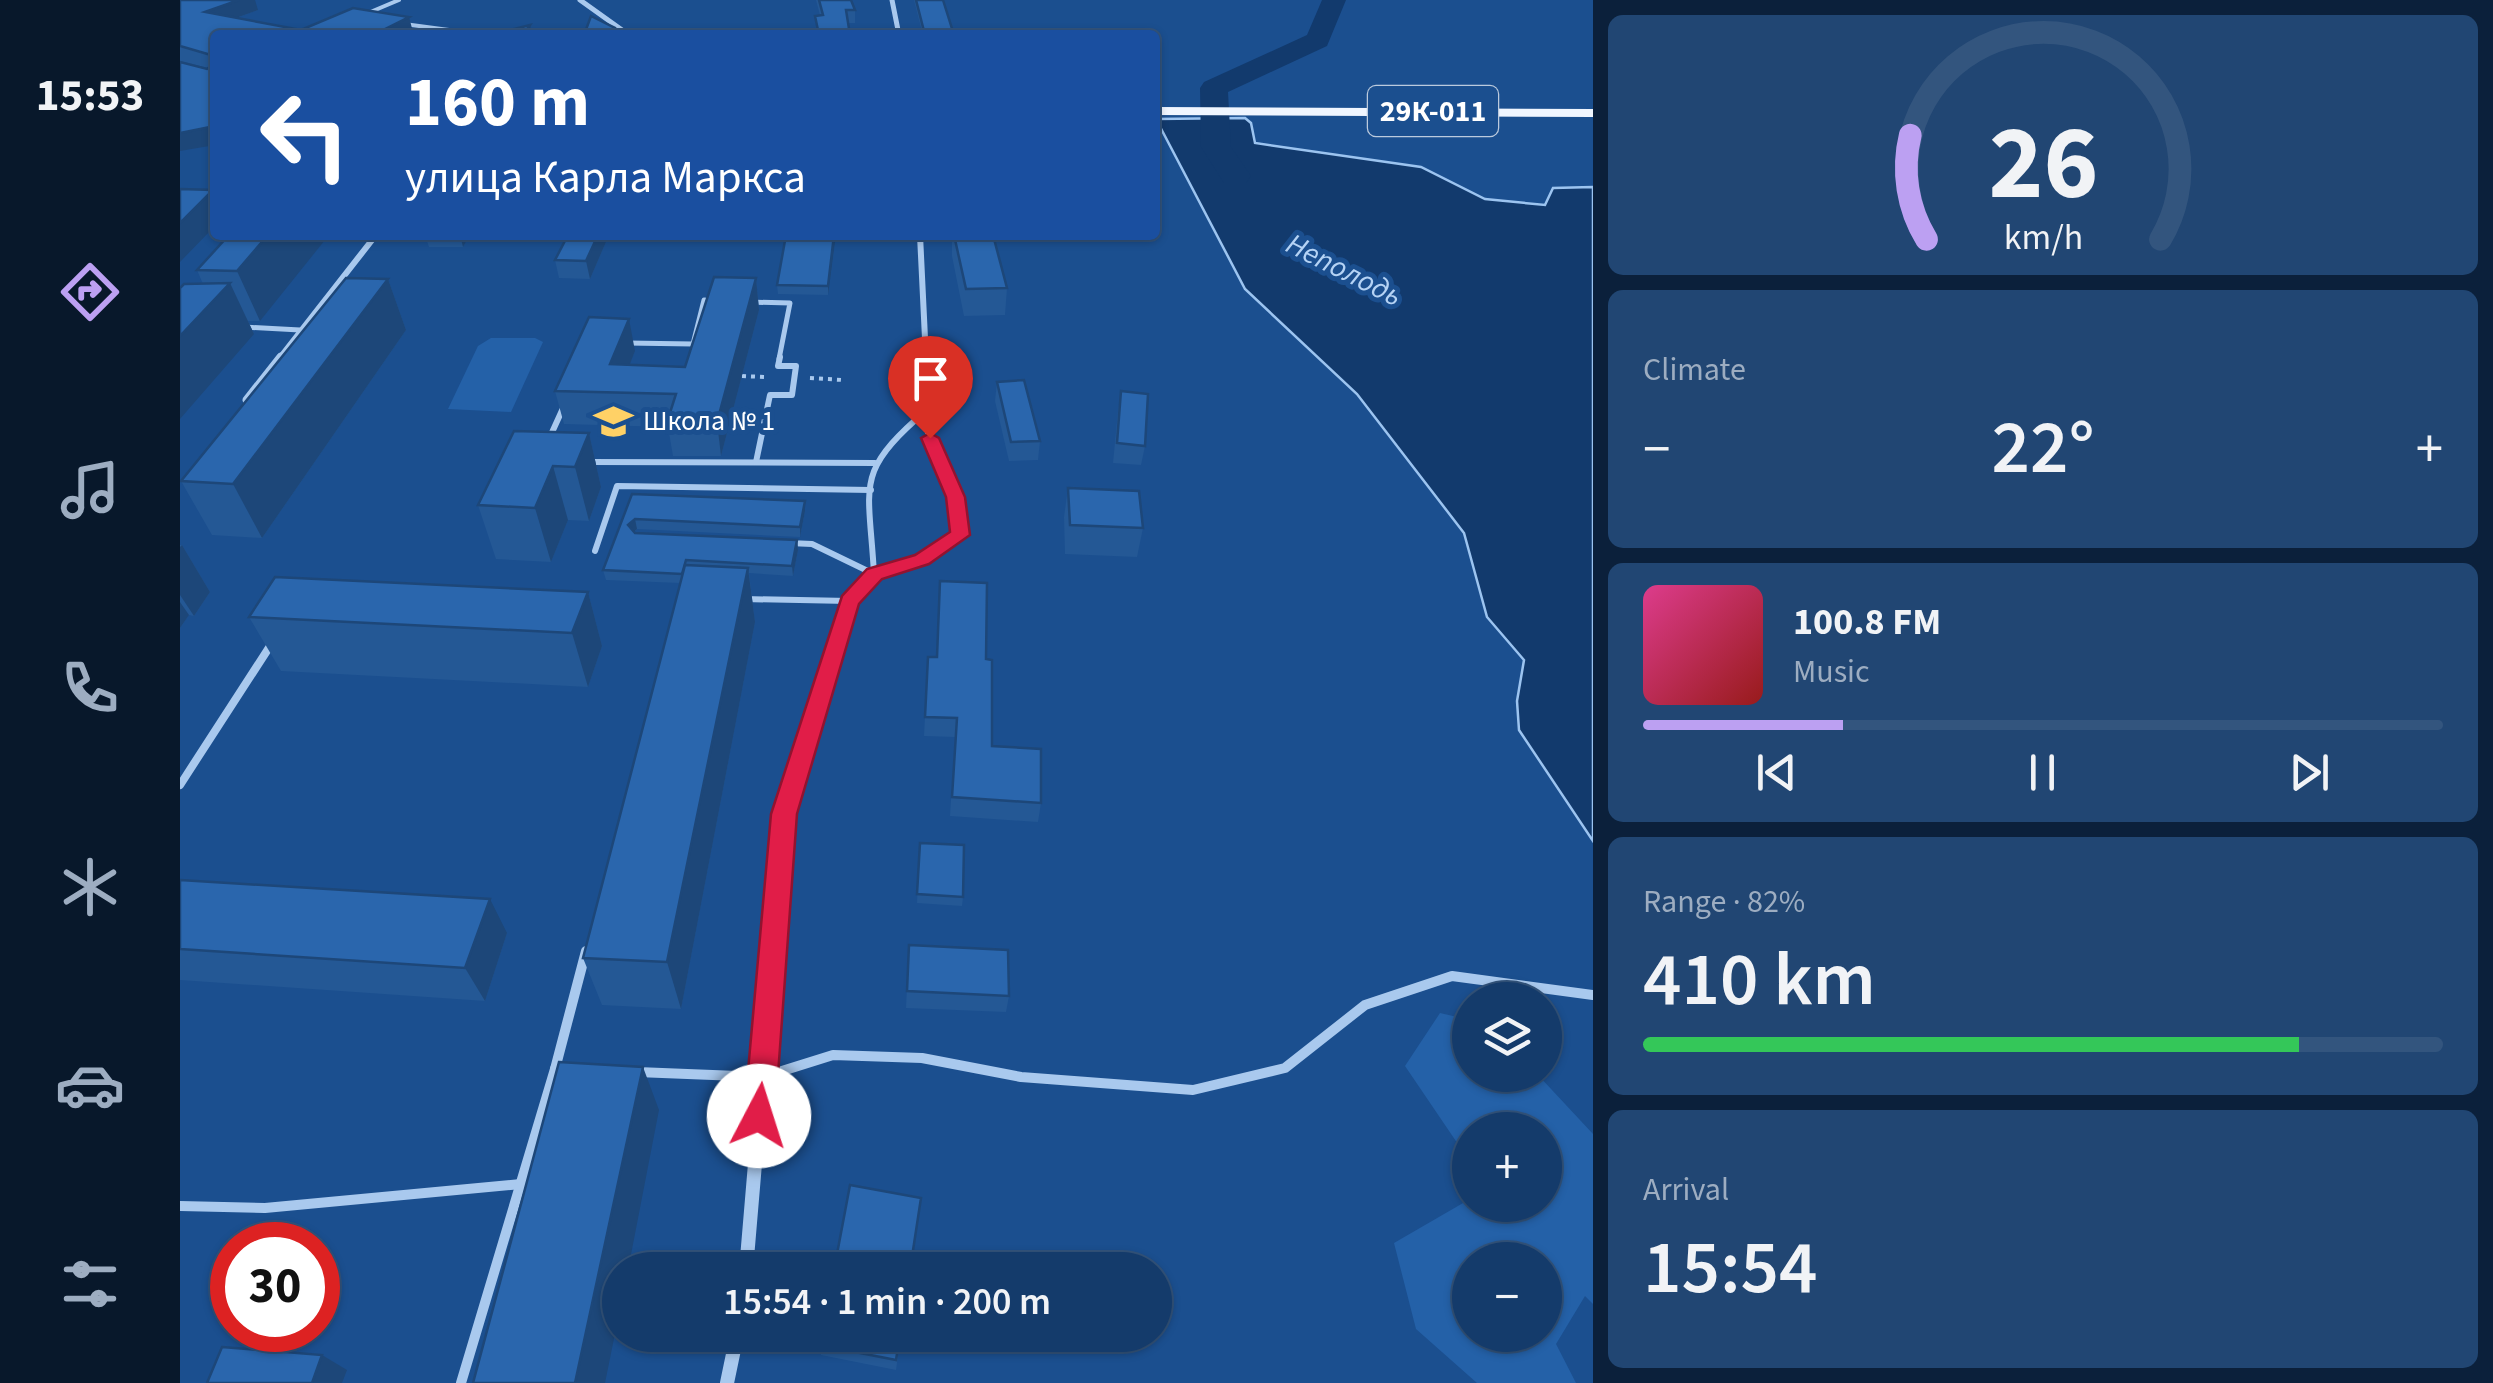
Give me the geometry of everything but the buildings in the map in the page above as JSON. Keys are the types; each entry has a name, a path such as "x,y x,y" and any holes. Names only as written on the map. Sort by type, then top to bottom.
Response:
{"main road":[{"name":"29К-011","path":"1160,110 1593,112"}],"street":[{"path":"580,0 622,30"},
{"path":"892,0 898,30"},
{"path":"240,409 372,240"},
{"path":"747,1252 784,814 849,601 874,574 922,560 960,535 955,497 930,438 920,240"},
{"path":"727,1383 733,1352"}],"lane":[{"path":"346,22 399,0"},
{"path":"362,16 378,20"},
{"path":"394,22 454,30"},
{"path":"609,343 694,344 704,300 722,301"},
{"path":"738,301 790,303 778,366 796,366 792,395 770,395 756,462"},
{"path":"233,326 300,330"},
{"path":"547,445 570,394"},
{"path":"773,542 812,544 874,574 874,463 928,409"},
{"path":"579,462 874,463"},
{"path":"595,551 617,486 871,490"},
{"path":"736,599 849,601"},
{"path":"180,785 277,636"},
{"path":"461,1383 555,1069 590,937"},
{"path":"630,1072 762,1077 833,1056 904,1058 1021,1077 1193,1090 1285,1068 1365,1005 1452,976 1593,995"},
{"path":"555,1069 574,1070"},
{"path":"180,1206 266,1208 521,1184"}],"shaded area":[{"path":"491,338 535,338 543,342 511,412 448,409 478,346"},
{"path":"1440,1013 1452,1016 1452,1092 1554,1092 1593,1134 1593,1304 1585,1296 1562,1334 1562,1242 1452,1242 1452,1352 1560,1352 1576,1383 1477,1383 1416,1329 1394,1243 1452,1209 1452,1222 1562,1222 1562,1112 1452,1112 1452,1135 1405,1066"}],"water":[{"path":"1245,118 1251,123 1255,143 1421,167 1485,199 1545,205 1553,188 1593,187 1593,841 1519,730 1517,701 1524,660 1487,617 1464,533 1357,394 1245,289 1160,127 1160,119"}],"waterway":[{"name":"Неполодь","path":"1235,176 1216,147 1214,88 1318,40 1334,0"}],"place":[{"name":"Школа № 1","path":"613,421"}],"route":[{"path":"759,1116 784,814 849,601 874,574 922,560 960,535 955,497 930,438"}]}
